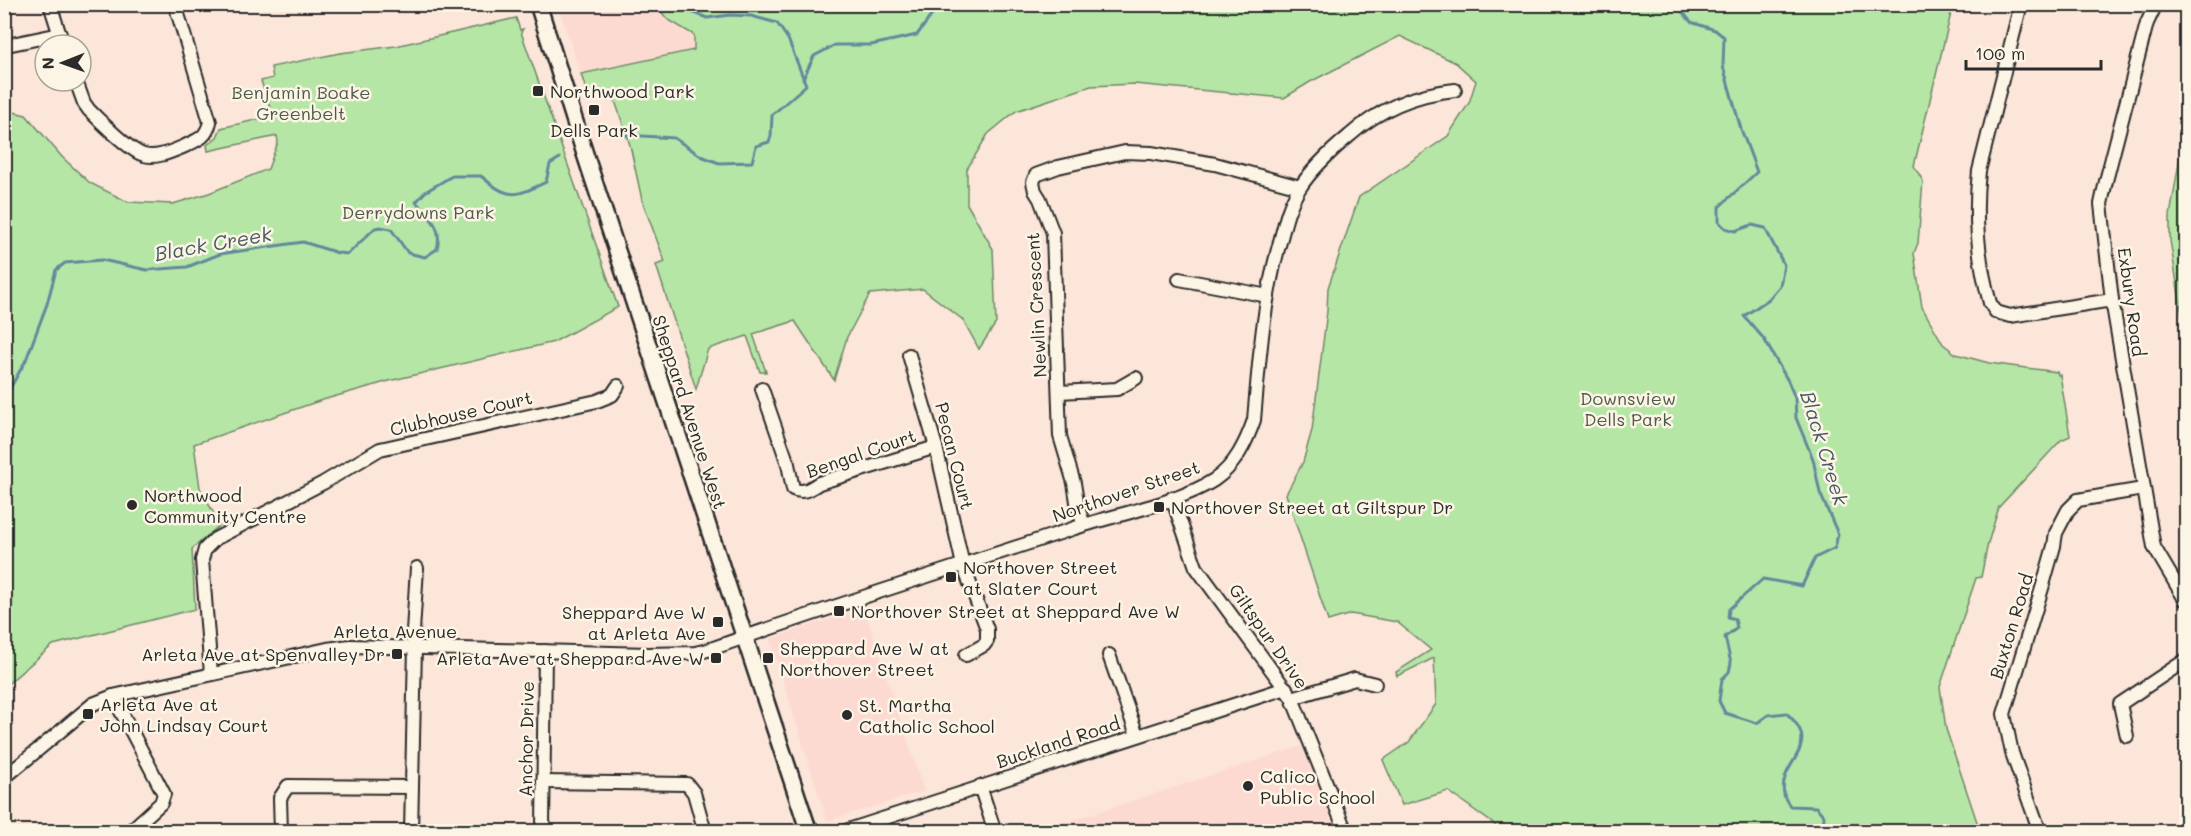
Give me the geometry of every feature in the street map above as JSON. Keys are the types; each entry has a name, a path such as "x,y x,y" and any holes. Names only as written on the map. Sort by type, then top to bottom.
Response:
{"main road":[{"name":"Sheppard Avenue West","path":"537,4 588,166 809,831"}],"street":[{"path":"50,4 59,33"},
{"path":"80,93 89,110 128,146 144,155 167,153 202,138 208,133 210,122 175,4"},
{"path":"2021,4 1979,171 1976,196 1977,234 1990,303 1996,312 2010,316 2112,300"},
{"name":"Exbury Road","path":"2156,4 2147,23 2101,204 2112,300 2154,547 2187,601"},
{"path":"7,45 33,43"},
{"name":"Northover Street","path":"745,637 1172,498 1206,485 1216,478 1228,467 1246,442 1254,420 1272,271 1289,207 1300,187 1338,146 1367,120 1410,99 1455,90"},
{"name":"Newlin Crescent","path":"1084,525 1060,436 1053,233 1035,191 1033,182 1036,175 1058,167 1125,152 1150,153 1215,164 1300,187"},
{"path":"1179,279 1268,296"},
{"name":"Pecan Court","path":"909,355 936,447 963,566 987,633 987,641 984,645 966,655"},
{"path":"1059,392 1117,389 1136,378"},
{"name":"Clubhouse Court","path":"211,674 202,570 203,553 210,543 323,483 380,449 597,401 612,396 618,386"},
{"name":"Bengal Court","path":"762,389 788,464 793,489 799,491 936,447"},
{"name":"Buxton Road","path":"2040,831 2012,753 2004,714 2054,546 2055,532 2068,510 2078,500 2143,489"},
{"name":"Giltspur Drive","path":"1172,498 1196,567 1289,693 1346,831"},
{"path":"411,831 415,647 413,631 417,568"},
{"name":"Arleta Avenue","path":"4,778 93,704 113,696 327,648 350,646 648,654 695,653 745,637"},
{"name":"Anchor Drive","path":"543,828 545,651"},
{"path":"1109,655 1137,735"},
{"path":"2127,736 2120,704 2187,660"},
{"name":"Buckland Road","path":"842,831 1137,735 1289,693 1355,679 1375,684"},
{"path":"113,696 164,794 161,803 129,831"},
{"path":"543,782 687,784 694,794 705,831"},
{"path":"281,831 280,798 288,786 412,787"},
{"path":"980,786 995,831"}],"shaded area":[{"path":"558,5 656,5 667,19 694,35 694,50 581,74"},
{"name":"St. Martha Catholic School","path":"864,608 924,791 827,821 770,639"},
{"name":"Calico Public School","path":"1302,746 1336,831 1057,832 1055,826"}],"green space":[{"name":"Downsview Dells Park","path":"656,5 1953,5 1914,166 1923,181 1918,243 1914,253 1922,307 1943,344 1956,354 1989,363 2057,372 2060,375 2070,436 2061,440 1999,507 1981,577 1976,578 1940,687 1946,729 1980,831 1497,832 1495,825 1448,791 1402,805 1383,760 1409,742 1436,704 1434,658 1397,676 1396,672 1431,650 1397,622 1351,614 1328,621 1286,494 1303,462 1312,430 1328,288 1359,197 1448,136 1469,103 1476,81 1456,63 1400,36 1310,82 1284,98 1134,84 1091,86 1016,111 988,134 967,169 967,204 993,249 996,323 979,349 963,320 923,289 870,294 847,337 834,380 795,321 753,334 766,372 760,372 747,336 708,349 696,389 656,265 665,262 642,200 630,145 612,92 588,96 581,74 694,50 694,35 667,19"},
{"name":"Derrydowns Park","path":"516,18 520,30 523,29 521,32 618,307 554,342 389,381 319,401 194,444 200,488 220,525 192,549 195,609 53,645 5,686 5,110 26,115 62,157 90,183 128,202 173,204 209,193 268,169 278,142 277,136 208,151 207,145 217,137 221,128 273,116 261,81 273,78 271,67 340,53 396,46"},
{"path":"2186,120 2186,339 2170,240 2170,216"}],"waterway":[{"name":"Black Creek","path":"611,134 674,138 701,156 719,163 752,162 756,146 769,142 772,115 806,85 788,39 777,23 751,16 730,15 707,18 685,9 682,4"},
{"name":"Black Creek","path":"803,79 814,56 835,45 871,45 917,35 934,12 946,4"},
{"name":"Black Creek","path":"1676,4 1691,22 1715,30 1724,37 1723,66 1741,129 1757,172 1719,207 1719,222 1725,228 1735,231 1752,225 1765,228 1784,265 1780,286 1769,299 1744,316 1764,339 1788,381 1795,398 1796,418 1813,459 1820,493 1838,534 1835,548 1815,558 1802,586 1763,579 1729,609 1728,617 1735,619 1737,628 1725,637 1731,663 1729,672 1722,679 1719,701 1725,713 1757,723 1768,715 1786,713 1797,725 1802,736 1801,745 1787,773 1784,796 1790,806 1816,807 1824,816 1823,832"},
{"name":"Black Creek","path":"4,399 26,360 47,304 56,270 65,263 102,260 147,270 187,267 220,254 303,242 348,254 375,228 380,227 391,229 408,253 425,257 437,249 438,241 434,223 416,202 425,192 452,176 481,176 499,189 512,194 527,191 546,182 550,164 560,158"}],"place":[{"name":"Northwood Park","path":"538,91"},
{"name":"Dells Park","path":"594,110"},
{"name":"Northwood Community Centre","path":"132,505"},
{"name":"Northover Street at Giltspur Dr","path":"1159,507"},
{"name":"Northover Street at Slater Court","path":"951,577"},
{"name":"Northover Street at Sheppard Ave W","path":"839,611"},
{"name":"Sheppard Ave W at Arleta Ave","path":"718,622"},
{"name":"Arleta Ave at Spenvalley Dr","path":"397,654"},
{"name":"Arleta Ave at Sheppard Ave W","path":"716,658"},
{"name":"Sheppard Ave W at Northover Street","path":"768,658"},
{"name":"Arleta Ave at John Lindsay Court","path":"88,714"},
{"name":"St. Martha Catholic School","path":"847,715"},
{"name":"Calico Public School","path":"1248,786"}],"park label":[{"name":"Benjamin Boake Greenbelt","path":"301,102"}]}
